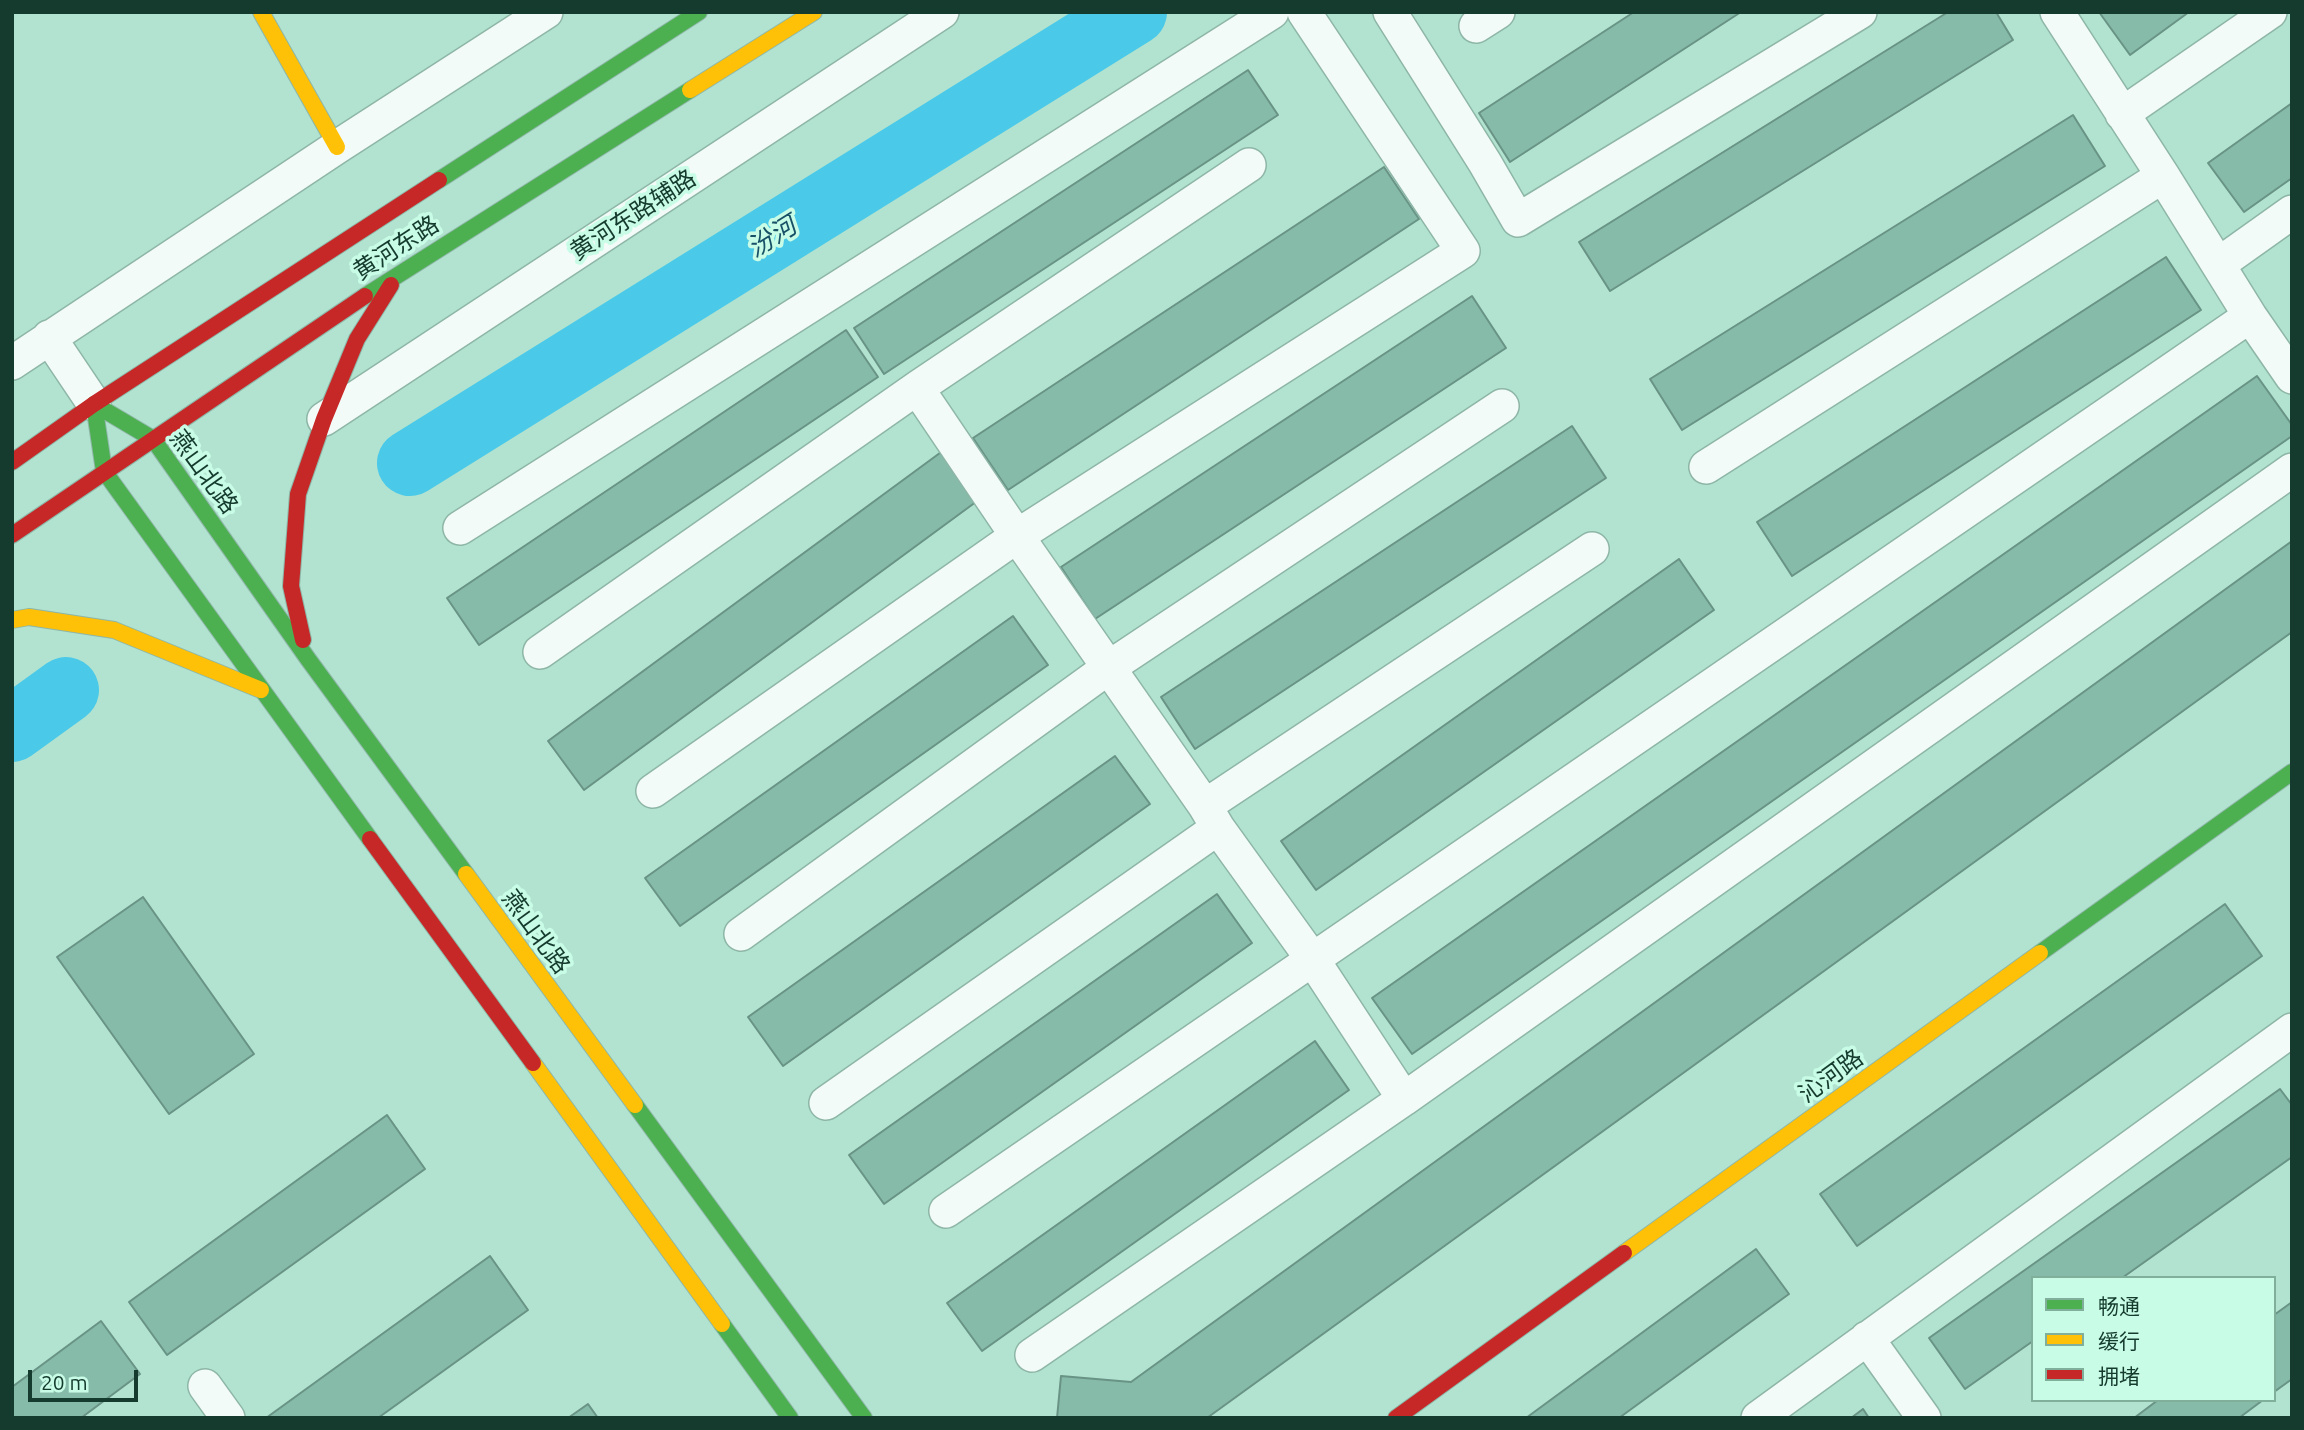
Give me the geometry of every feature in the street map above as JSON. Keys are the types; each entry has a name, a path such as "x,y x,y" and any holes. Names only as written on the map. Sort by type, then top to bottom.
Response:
{"street":[{"path":"261,12 337,147"},
{"path":"12,363 546,12"},
{"name":"黄河东路","path":"12,462 94,404 699,12"},
{"name":"黄河东路","path":"12,535 397,274 814,12"},
{"name":"黄河东路辅路","path":"324,419 942,12"},
{"path":"460,528 1272,12"},
{"path":"653,791 1017,536 1463,251 1304,12"},
{"path":"1390,12 1518,220 1860,12"},
{"path":"2057,12 2250,316 2292,377"},
{"path":"2122,114 2270,12"},
{"path":"540,652 917,388 1249,165"},
{"path":"1706,467 2163,176"},
{"path":"2219,264 2292,212"},
{"path":"308,659 291,586 298,494 324,419 357,338 397,274"},
{"path":"946,1211 2250,316"},
{"path":"49,337 94,404 104,471 790,1418"},
{"path":"917,388 1108,668 1313,960 1404,1099"},
{"name":"燕山北路","path":"94,404 153,439 308,659 864,1418"},
{"path":"741,934 1108,668 1502,406"},
{"path":"1031,1355 1404,1099 2292,470"},
{"path":"826,1103 1212,817 1592,549"},
{"path":"18,622 114,630 261,690"},
{"name":"沁河路","path":"1396,1418 2292,772"},
{"path":"1758,1418 2292,1030"},
{"path":"1867,1338 1924,1418"},
{"path":"205,1386 228,1418"}],"building":[{"path":"1634,12 1741,12 1510,162 1479,113"},
{"path":"1948,12 1996,12 2013,40 1610,291 1579,242"},
{"path":"2099,12 2189,12 2130,55"},
{"path":"1248,70 1278,115 884,374 854,328"},
{"path":"2292,103 2292,178 2244,212 2208,163"},
{"path":"2073,115 2105,166 1682,430 1650,379"},
{"path":"1384,167 1419,219 1008,490 973,438"},
{"path":"2166,257 2201,310 1792,576 1757,522"},
{"path":"1472,296 1506,348 1095,619 1061,567"},
{"path":"846,330 878,377 479,645 447,598"},
{"path":"2257,376 2292,425 2292,436 1412,1054 1372,998"},
{"path":"1572,426 1606,478 1195,749 1161,697"},
{"path":"948,447 984,496 584,790 548,741"},
{"path":"2292,541 2292,632 1207,1418 1057,1418 1061,1376 1131,1382"},
{"path":"1679,559 1714,610 1316,890 1281,841"},
{"path":"1013,616 1048,665 680,926 645,878"},
{"path":"1115,756 1150,804 783,1066 748,1017"},
{"path":"1217,894 1252,943 884,1204 849,1155"},
{"path":"143,897 254,1054 169,1114 57,957"},
{"path":"2225,904 2262,956 1857,1246 1820,1194"},
{"path":"1315,1041 1349,1090 982,1351 947,1303"},
{"path":"2280,1089 2292,1105 2292,1157 2125,1276 2031,1276 2031,1342 1965,1389 1929,1338"},
{"path":"387,1115 425,1169 167,1355 129,1302"},
{"path":"1756,1249 1789,1294 1619,1418 1526,1418"},
{"path":"490,1256 528,1310 378,1418 266,1418"},
{"path":"2292,1302 2292,1379 2276,1391 2276,1314"},
{"path":"101,1321 140,1374 81,1418 12,1418 12,1387"},
{"path":"2155,1402 2260,1402 2239,1418 2134,1418"},
{"path":"588,1404 598,1418 568,1418"},
{"path":"1863,1409 1869,1418 1851,1418"}],"waterway":[{"name":"汾河","path":"410,463 1134,12"},
{"name":"汾河","path":"12,729 66,690"}],"traffic: fast":[{"path":"439,180 699,12"},
{"path":"365,296 690,90"},
{"path":"94,404 153,439 308,659 466,874"},
{"path":"94,404 104,471 370,839"},
{"path":"2040,953 2292,772"},
{"path":"635,1105 864,1418"},
{"path":"722,1324 790,1418"}],"traffic: slow":[{"path":"261,12 337,147"},
{"path":"690,90 814,12"},
{"path":"12,620 29,617 114,630 261,690"},
{"path":"466,874 635,1105"},
{"path":"1624,1253 2040,953"},
{"path":"533,1063 722,1324"}],"traffic: jam":[{"path":"12,462 94,404 439,180"},
{"path":"303,640 291,586 298,494 324,419 357,339 391,285"},
{"path":"12,535 365,296"},
{"path":"370,839 533,1063"},
{"path":"1396,1418 1624,1253"}]}
